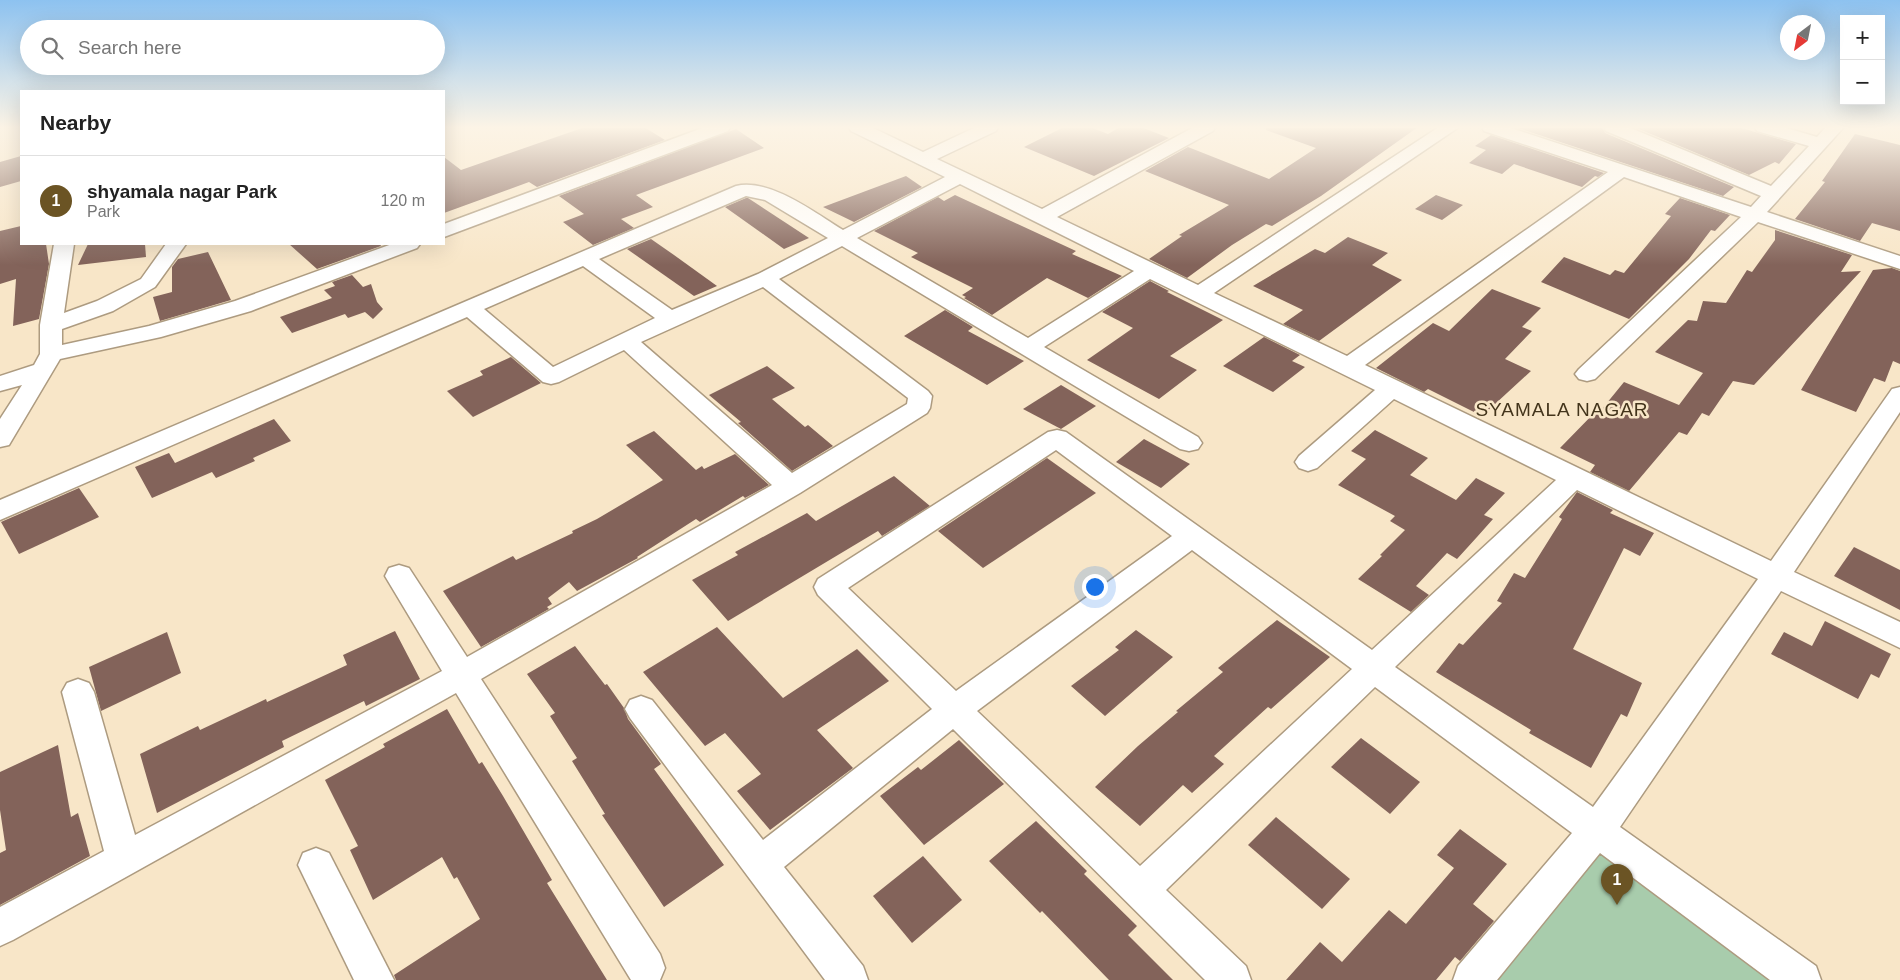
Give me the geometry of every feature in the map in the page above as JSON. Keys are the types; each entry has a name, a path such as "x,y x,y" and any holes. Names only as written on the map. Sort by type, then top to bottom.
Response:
{"street":[{"path":"445,231 600,173"},
{"path":"951,173 1900,636"},
{"path":"1042,218 1124,173"},
{"path":"1198,294 1382,173"},
{"path":"1347,367 1619,173"},
{"path":"1626,173 1900,263"},
{"path":"1722,173 1773,194"},
{"path":"1587,374 1754,215 1793,173"},
{"path":"469,307 551,377 670,319 765,278 960,177"},
{"path":"0,511 584,257 743,190 754,190 772,196 1189,443"},
{"path":"0,439 47,362 64,245"},
{"path":"51,324 105,306 148,283 175,245"},
{"path":"0,384 47,362 243,306 407,245"},
{"path":"584,257 670,319"},
{"path":"1028,348 1150,270"},
{"path":"0,927 461,675 791,487 918,408 920,396 765,278"},
{"path":"626,340 791,487"},
{"path":"1308,462 1392,388"},
{"path":"1472,980 1597,830 1776,576 1900,394"},
{"path":"1232,980 828,587 1058,438 1802,980"},
{"path":"1140,890 1574,478"},
{"path":"760,864 955,709 1192,536"},
{"path":"399,576 646,968"},
{"path":"78,692 124,859"},
{"path":"641,709 849,980"},
{"path":"316,865 375,980"}],"green space":[{"path":"1597,830 1802,980 1472,980"}],"building":[{"path":"0,173 20,173 20,181 0,187"},
{"path":"445,173 576,173 537,187 529,182 445,213"},
{"path":"620,173 697,173 636,195 653,207 621,219 634,228 593,245 563,222 584,214 559,196"},
{"path":"1086,173 1100,173 1094,176"},
{"path":"1149,173 1253,173 1269,179 1279,173 1354,173 1321,196 1272,226 1266,224 1232,245 1187,278 1149,259 1182,236 1179,235 1229,205"},
{"path":"1540,173 1604,173 1598,177 1595,176 1582,187"},
{"path":"1653,173 1700,173 1734,187 1723,196"},
{"path":"1828,173 1900,173 1900,231 1872,223 1860,241 1795,219 1825,182 1822,181"},
{"path":"906,176 922,187 854,222 823,207"},
{"path":"955,195 1076,251 1072,254 1122,276 1088,298 1047,278 992,315 964,298 966,297 962,295 973,288 911,257 918,253 874,231 938,197 944,201"},
{"path":"1436,195 1463,205 1442,220 1415,209"},
{"path":"746,198 809,238 784,249 725,207"},
{"path":"1680,198 1730,215 1715,231 1711,230 1689,259 1629,319 1541,282 1564,257 1610,275 1615,270 1624,273 1671,216 1665,214"},
{"path":"20,226 20,245 46,245 49,264 39,319 13,326 16,279 0,284 0,231"},
{"path":"1775,230 1852,255 1841,272 1861,271 1754,385 1733,381 1709,416 1702,413 1687,435 1679,432 1629,491 1590,472 1595,465 1560,448 1599,408 1602,409 1624,382 1679,405 1703,373 1655,352 1688,320 1697,321 1703,301 1726,303 1747,270 1752,272 1775,240"},
{"path":"1348,237 1388,253 1372,265 1402,280 1319,341 1283,324 1303,310 1253,286 1315,249 1325,253"},
{"path":"651,239 717,286 694,296 627,249"},
{"path":"88,245 145,245 146,257 78,265"},
{"path":"290,245 381,246 317,269"},
{"path":"208,252 231,300 160,321 153,297 172,292 172,267 178,259"},
{"path":"1892,268 1900,271 1900,364 1893,361 1885,382 1874,378 1856,412 1801,390 1873,270"},
{"path":"352,275 363,287 371,284 377,302 383,309 373,319 365,312 348,318 345,314 292,333 280,317 332,298 324,290 335,286 332,282"},
{"path":"1150,281 1169,291 1167,292 1223,320 1170,356 1197,370 1159,399 1087,360 1133,328 1102,312"},
{"path":"1492,289 1541,308 1522,327 1532,331 1505,359 1531,371 1482,416 1428,389 1424,392 1376,368 1433,323 1449,331"},
{"path":"945,310 973,327 968,331 1024,361 987,385 904,336"},
{"path":"1264,337 1300,355 1292,361 1305,367 1273,392 1223,366"},
{"path":"511,357 541,383 473,417 447,391 483,375 480,371"},
{"path":"767,366 795,388 772,399 805,427 808,425 833,446 792,471 738,423 741,422 709,395"},
{"path":"1061,385 1096,406 1061,429 1023,409"},
{"path":"274,419 291,441 253,458 255,461 216,478 212,472 152,498 135,467 169,453 175,463"},
{"path":"1375,430 1428,458 1410,475 1456,500 1476,478 1505,493 1484,515 1493,519 1457,559 1447,553 1416,586 1429,595 1411,612 1358,579 1405,530 1390,521 1395,516 1338,485 1366,459 1351,451"},
{"path":"654,431 696,470 702,466 704,469 735,454 769,485 745,498 743,496 700,522 696,519 638,558 577,591 569,582 548,598 552,604 547,607 549,609 481,647 443,591 513,556 516,560 573,533 572,531 597,519 663,480 626,445"},
{"path":"1144,439 1190,464 1161,488 1116,462"},
{"path":"1047,458 1096,493 983,568 938,531"},
{"path":"894,476 930,506 882,536 878,531 728,621 692,580 738,555 735,552 807,513 816,521"},
{"path":"79,488 99,517 19,554 1,522"},
{"path":"1577,492 1613,510 1610,513 1654,533 1640,556 1624,548 1573,649 1642,683 1627,717 1621,714 1591,768 1529,733 1531,730 1436,672 1459,643 1463,645 1502,603 1497,601 1514,573 1525,578 1562,519 1559,517"},
{"path":"1854,547 1900,570 1900,610 1834,576"},
{"path":"1277,620 1330,657 1271,709 1268,707 1214,756 1224,764 1192,793 1183,785 1140,826 1095,787 1138,746 1178,712 1176,711 1223,672 1218,668"},
{"path":"1825,621 1891,654 1879,678 1871,674 1858,699 1771,654 1784,632 1812,646"},
{"path":"717,627 783,698 857,649 889,681 817,730 853,768 770,830 737,791 761,774 725,733 705,746 643,672"},
{"path":"1136,630 1173,657 1105,716 1071,686 1119,650 1115,647"},
{"path":"395,631 420,679 366,706 364,701 282,741 284,747 157,813 140,754 198,726 200,730 266,699 267,702 347,665 343,655"},
{"path":"167,632 181,673 101,711 89,667"},
{"path":"575,646 605,685 607,684 624,708 628,719 661,764 654,769 724,865 664,907 602,815 605,814 572,761 577,758 550,716 555,713 527,674"},
{"path":"447,709 479,764 482,762 503,796 552,880 547,883 607,980 396,980 394,975 480,919 457,877 454,879 442,857 373,900 350,850 358,846 325,780 385,747 383,744"},
{"path":"1361,738 1420,782 1390,814 1331,767"},
{"path":"959,740 1004,784 924,845 880,796 918,767 921,770"},
{"path":"58,745 71,817 78,813 90,856 0,905 0,853 6,850 0,810 0,772"},
{"path":"1276,817 1350,879 1322,909 1248,845"},
{"path":"1036,821 1087,871 1084,874 1137,926 1128,935 1173,980 1109,980 1042,911 1040,913 989,861"},
{"path":"1460,829 1507,864 1473,904 1494,921 1460,961 1455,957 1436,980 1286,980 1320,942 1342,962 1389,910 1406,924 1454,868 1437,855"},
{"path":"923,856 962,900 912,943 873,896"}],"place":[{"name":"shyamala nagar Park","path":"1617,905"}],"district":[{"name":"SYAMALA NAGAR","path":"1562,409"}]}
